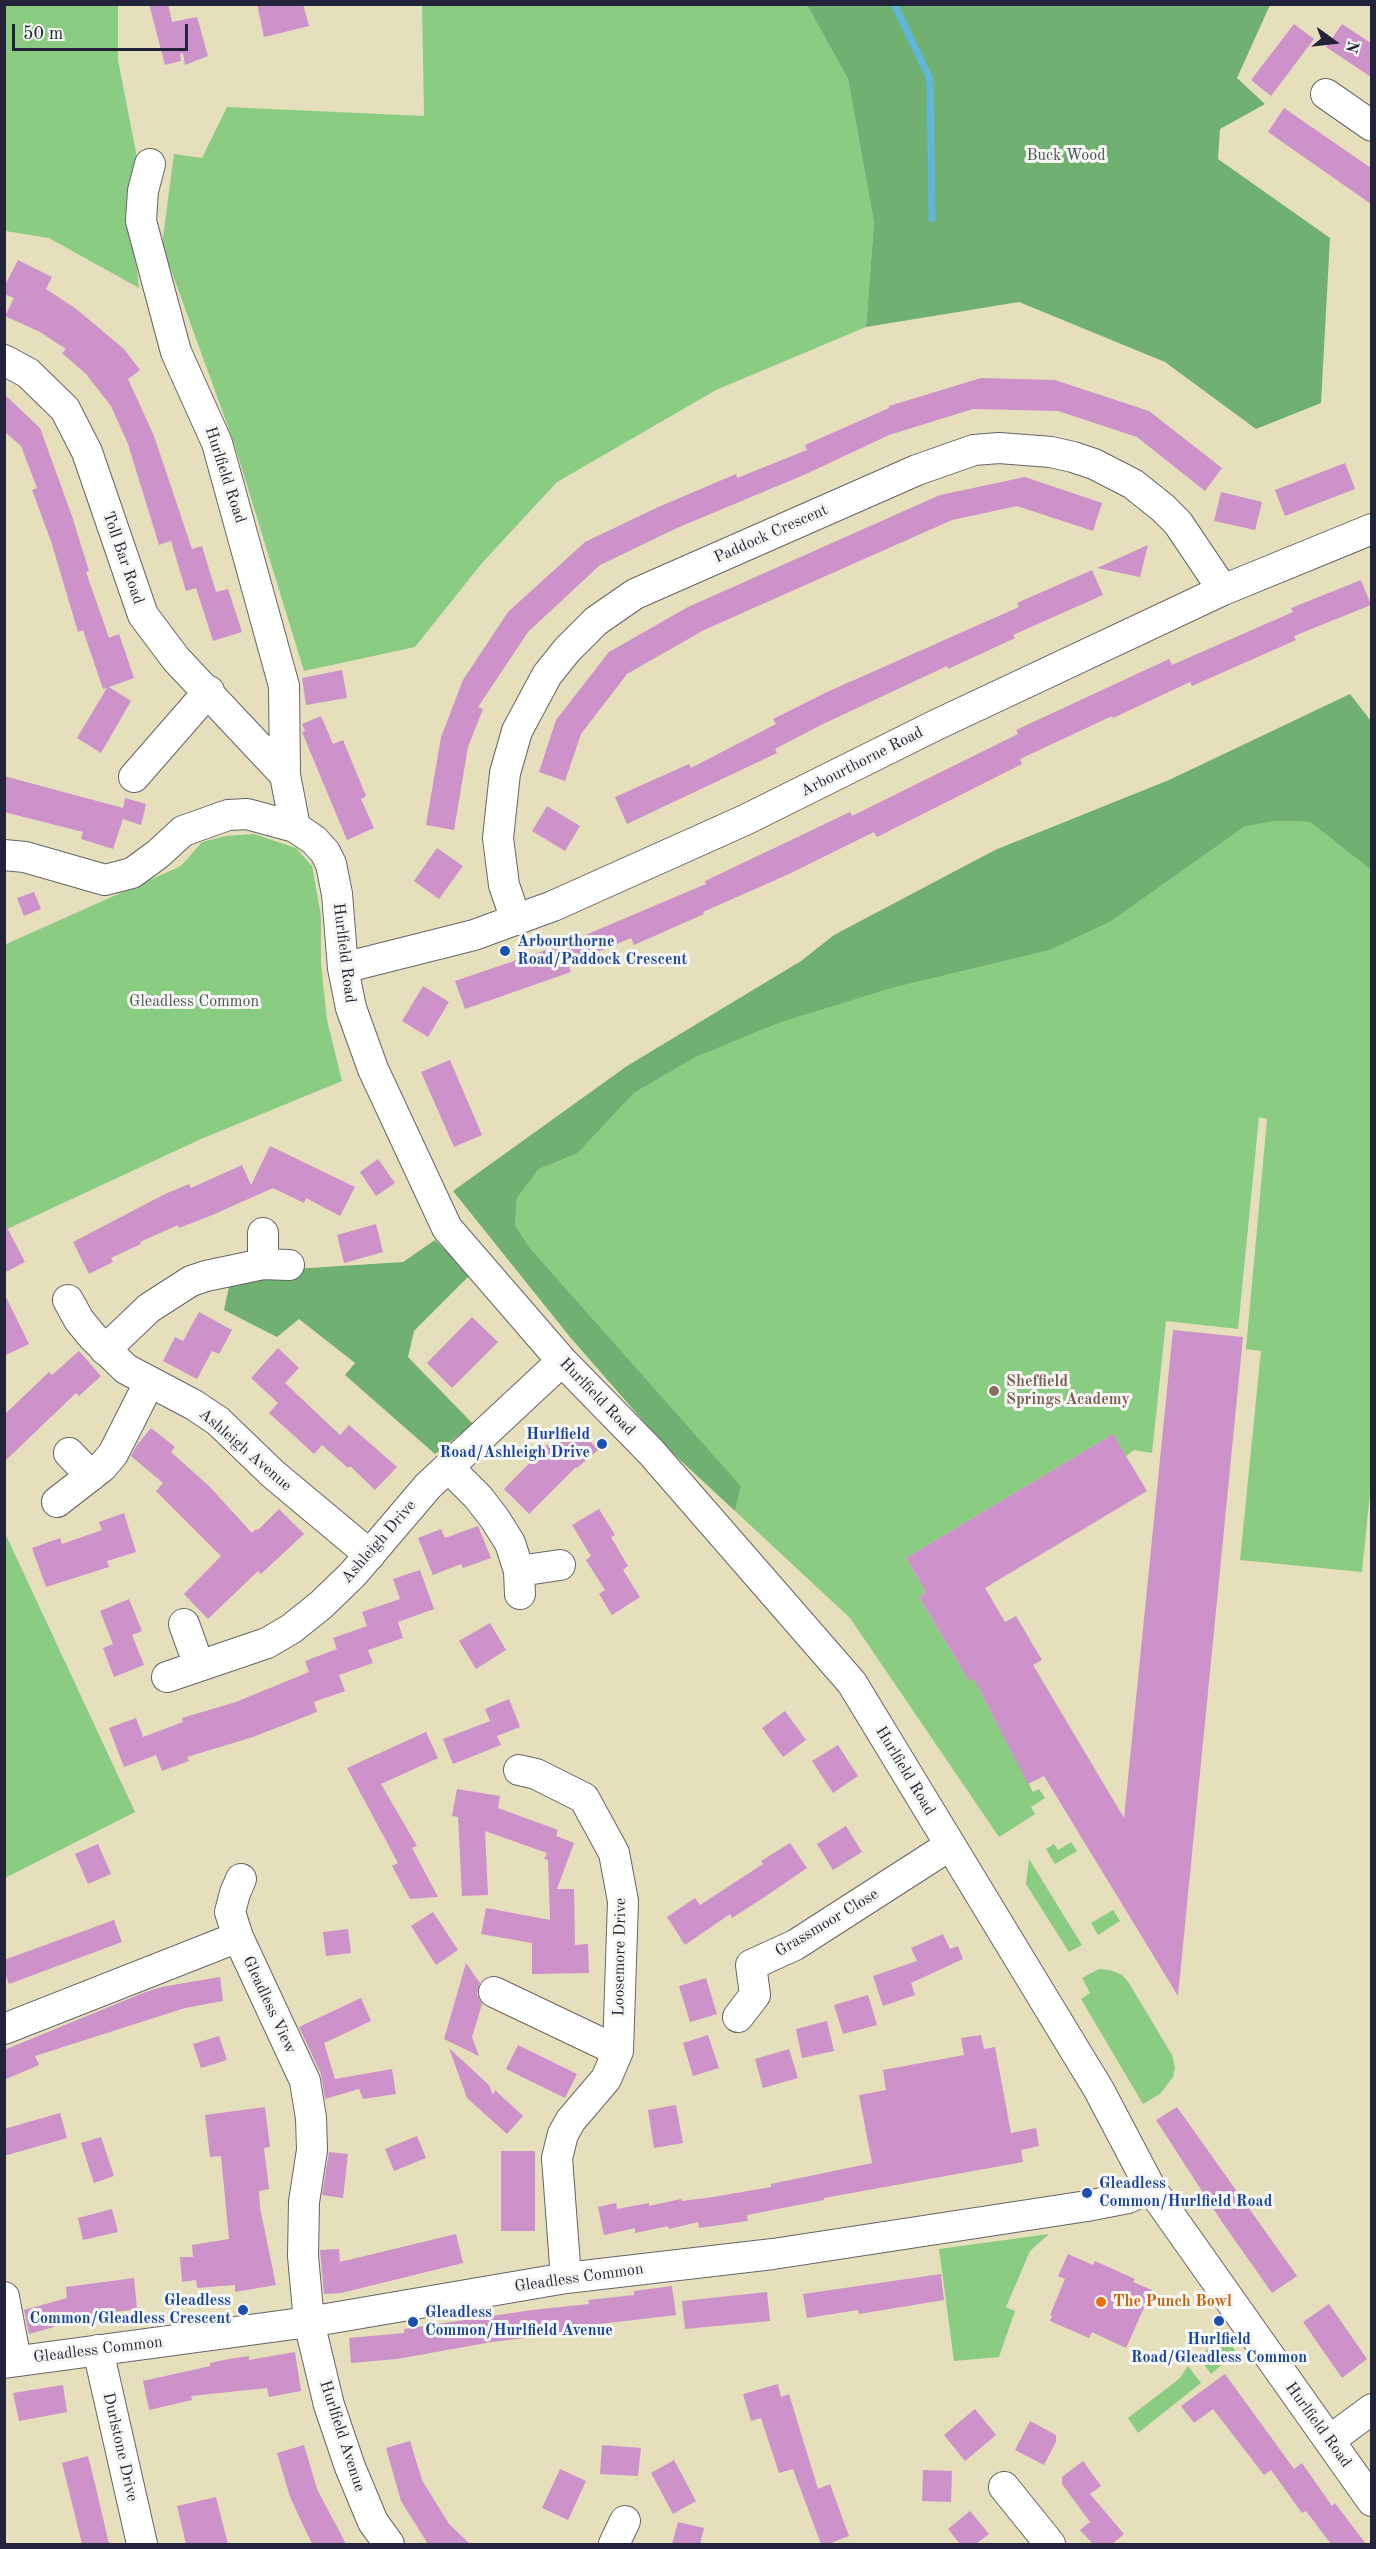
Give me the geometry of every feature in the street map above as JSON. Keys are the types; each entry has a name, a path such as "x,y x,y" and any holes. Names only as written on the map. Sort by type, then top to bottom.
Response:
{"street":[{"path":"1326,94 1371,126"},
{"name":"Hurlfield Road","path":"150,164 143,191 141,221 176,352 218,442 275,648 284,686 285,775 295,827 314,840 331,864 341,928 343,968 351,1008 373,1069 447,1228 562,1361 651,1452 852,1683 1098,2090 1150,2187 1371,2501"},
{"name":"Toll Bar Road","path":"4,360 28,373 65,409 87,452 143,615 176,659 285,775"},
{"name":"Paddock Crescent","path":"516,920 504,885 498,838 505,773 517,731 547,675 567,650 596,621 635,594 917,470 974,450 999,448 1051,452 1073,457 1094,464 1133,484 1178,523 1223,590"},
{"name":"Arbourthorne Road","path":"343,968 474,935 553,906 745,820 936,725 1223,590 1371,529"},
{"path":"134,777 209,692"},
{"path":"4,855 25,857 105,880 132,873 158,854 183,831 228,815 260,816 295,827"},
{"path":"105,1350 149,1308 191,1281 206,1276 276,1264 263,1233"},
{"name":"Ashleigh Avenue","path":"68,1300 79,1320 105,1350 126,1369 194,1405 218,1421 273,1474 370,1555"},
{"name":"Ashleigh Drive","path":"167,1677 267,1643 291,1629 321,1605 370,1555 428,1486 562,1361"},
{"path":"57,1502 91,1476 113,1454 149,1383"},
{"path":"69,1453 91,1476"},
{"path":"448,1468 495,1519 510,1543 519,1583 560,1565"},
{"path":"183,1624 199,1666"},
{"name":"Loosemore Drive","path":"519,1770 536,1774 584,1798 614,1853 623,1901 618,2051 606,2079 571,2120 563,2134 557,2158 566,2278"},
{"name":"Grassmoor Close","path":"738,2017 755,1995 751,1965 795,1946 950,1846"},
{"path":"238,1937 230,1912 241,1879"},
{"name":"Gleadless View","path":"4,2030 238,1937 304,2081 312,2118 312,2150 303,2213 303,2256 309,2322"},
{"path":"494,1992 618,2051"},
{"name":"Gleadless Common","path":"10,2362 309,2322 566,2278 773,2254 1088,2206 1128,2198 1150,2187"},
{"path":"4,2297 10,2362"},
{"name":"Hurlfield Avenue","path":"309,2322 330,2405 350,2468 373,2522 389,2544"},
{"name":"Durlstone Drive","path":"98,2350 142,2544"},
{"path":"1330,2440 1371,2409"},
{"path":"1004,2487 1050,2544"}],"green space":[{"path":"422,4 807,5 848,79 874,223 866,327 716,390 557,482 482,563 415,647 304,671 234,443 162,245 174,154 202,158 227,107 424,116"},
{"path":"4,5 118,5 118,60 138,163 131,210 139,288 49,238 5,231"},
{"name":"Buck Wood","path":"807,5 1270,5 1237,78 1265,104 1220,129 1218,159 1330,238 1321,403 1256,429 1165,362 1019,302 866,327 874,223 848,79"},
{"path":"1350,694 1371,721 1371,870 1310,822 1275,821 1244,827 1110,922 1050,950 892,988 779,1023 696,1057 634,1093 578,1153 539,1169 517,1198 515,1225 530,1248 741,1486 735,1511 665,1446 570,1337 453,1191 627,1066 801,961 834,935 995,850 1169,780"},
{"path":"1275,821 1310,822 1371,870 1372,1473 1362,1572 1240,1560 1261,1351 1246,1349 1267,1119 1259,1117 1238,1329 1166,1321 1152,1453 1134,1450 1126,1456 1113,1434 906,1558 926,1592 919,1597 969,1681 979,1675 980,1691 1033,1792 1039,1789 1045,1798 1031,1807 1035,1814 999,1837 850,1618 735,1511 741,1486 530,1248 515,1225 517,1198 539,1169 578,1153 634,1093 696,1057 779,1023 892,988 1050,950 1110,922 1244,827"},
{"name":"Gleadless Common","path":"254,834 296,848 312,866 321,916 321,963 327,1020 342,1081 201,1139 5,1230 4,945 181,866 202,842 226,836"},
{"path":"435,1240 470,1275 414,1331 408,1357 473,1424 435,1454 345,1375 355,1363 299,1319 277,1337 224,1310 232,1273 403,1262"},
{"path":"4,1531 135,1812 5,1878 4,1878"},
{"path":"1071,1842 1077,1851 1055,1864 1046,1849 1054,1844 1058,1850"},
{"path":"1029,1859 1082,1945 1069,1952 1026,1884"},
{"path":"1113,1910 1120,1921 1098,1935 1091,1923"},
{"path":"1099,1969 1110,1970 1122,1975 1129,1983 1172,2055 1175,2068 1173,2077 1160,2094 1143,2104 1081,1999 1090,1993 1082,1978"},
{"path":"1049,2234 1030,2251 1006,2307 1015,2311 999,2357 954,2361 939,2249"},
{"path":"1222,2331 1238,2355 1211,2374 1199,2358 1211,2345 1214,2336"},
{"path":"1188,2366 1201,2383 1138,2433 1128,2418 1179,2379"}],"building":[{"path":"149,4 168,4 172,22 197,17 208,56 185,65 183,53 180,54 181,61 165,65"},
{"path":"257,4 303,4 309,26 264,37"},
{"path":"1294,24 1314,39 1271,96 1251,80"},
{"path":"1342,24 1371,43 1371,77 1326,47"},
{"path":"1284,108 1371,168 1371,204 1268,132"},
{"path":"18,260 52,277 46,289 75,308 124,349 140,370 128,379 154,436 192,549 202,546 216,592 228,589 242,632 213,641 196,588 186,591 171,541 159,545 128,444 111,406 86,374 62,353 66,349 40,332 5,316 14,298 4,294 4,287"},
{"path":"981,378 1055,380 1149,411 1222,468 1205,491 1137,437 1058,411 973,409 889,435 806,474 677,528 600,565 528,632 478,707 483,709 468,747 454,830 426,825 441,737 463,680 508,612 585,542 656,508 736,474 737,478 807,450 805,445 889,408 889,406"},
{"path":"4,394 40,428 72,516 89,571 86,572 109,638 119,634 134,678 109,687 131,701 101,753 77,738 107,688 103,689 83,630 78,632 51,541 32,490 37,488 21,446 4,431"},
{"path":"1345,463 1355,489 1285,516 1275,490"},
{"path":"1025,477 1102,503 1093,531 1017,506 952,520 704,630 627,674 581,734 565,781 539,772 556,720 609,652 688,607 940,495"},
{"path":"1221,492 1262,502 1255,530 1214,521"},
{"path":"1148,545 1140,577 1097,568"},
{"path":"1092,570 1103,595 1013,635 1015,638 998,646 948,669 947,666 821,725 775,749 777,753 627,824 615,797 689,764 691,768 776,724 773,719 827,692 1019,607 1017,603"},
{"path":"1361,580 1371,605 1294,636 1296,640 1192,686 1190,682 1020,759 1022,764 877,837 874,832 634,945 631,938 568,964 571,972 465,1009 455,981 564,944 706,884 705,881 850,812 852,816 1018,734 1016,730 1169,659 1172,665 1293,612 1291,608"},
{"path":"342,670 347,698 306,705 302,678"},
{"path":"321,716 333,744 343,740 366,796 361,799 374,828 347,840 302,732 305,731 302,724"},
{"path":"4,776 123,808 125,798 146,804 141,825 123,819 113,849 81,839 83,832 4,812"},
{"path":"547,806 580,826 565,851 532,831"},
{"path":"437,848 463,866 439,899 414,881"},
{"path":"34,892 41,909 24,916 17,898"},
{"path":"423,986 449,1002 428,1037 402,1021"},
{"path":"450,1060 482,1135 454,1147 421,1072"},
{"path":"270,1146 355,1187 340,1216 306,1198 304,1203 273,1188 210,1216 179,1228 178,1225 140,1242 141,1244 111,1258 113,1262 89,1274 73,1242 165,1194 189,1184 191,1188 242,1165 251,1185"},
{"path":"378,1159 395,1183 376,1196 360,1172"},
{"path":"4,1222 25,1262 4,1273"},
{"path":"376,1224 383,1252 344,1263 337,1235"},
{"path":"4,1293 29,1344 4,1356"},
{"path":"199,1312 232,1330 219,1354 212,1351 197,1379 163,1361 175,1337 183,1341"},
{"path":"472,1317 498,1342 452,1388 427,1363"},
{"name":"Sheffield Springs Academy","path":"1173,1330 1243,1337 1178,1996 1044,1776 1028,1784 974,1679 969,1681 919,1597 926,1592 906,1558 1113,1434 1147,1491 985,1588 1005,1622 1016,1616 1042,1660 1033,1665 1124,1818"},
{"path":"278,1348 299,1368 285,1383 340,1435 349,1425 397,1467 375,1490 350,1466 348,1468 322,1445 314,1454 269,1413 278,1403 251,1378"},
{"path":"79,1351 101,1376 79,1396 76,1393 4,1462 4,1415 49,1372 52,1375"},
{"path":"576,1425 598,1450 576,1467 529,1514 504,1489 548,1444 551,1447"},
{"path":"151,1428 175,1447 171,1452 209,1486 252,1533 279,1509 304,1534 261,1574 258,1571 208,1619 184,1594 221,1556 156,1491 163,1483 131,1456"},
{"path":"599,1509 615,1535 611,1537 628,1566 623,1570 640,1597 612,1615 599,1594 605,1590 586,1560 591,1556 572,1525"},
{"path":"124,1513 136,1552 107,1561 109,1567 46,1587 32,1548 60,1538 62,1544 102,1530 99,1522"},
{"path":"478,1526 491,1558 463,1568 461,1564 433,1575 418,1538 441,1529 445,1538"},
{"path":"420,1570 434,1609 398,1622 403,1638 368,1650 373,1663 339,1675 345,1691 314,1702 317,1712 253,1737 187,1757 189,1761 162,1771 156,1755 124,1767 109,1728 136,1718 143,1737 183,1722 182,1718 236,1702 309,1672 305,1661 337,1649 333,1638 367,1626 362,1612 400,1599 393,1579"},
{"path":"129,1599 142,1631 132,1635 144,1665 114,1677 103,1648 113,1644 100,1611"},
{"path":"490,1623 506,1650 476,1669 459,1641"},
{"path":"509,1699 520,1727 497,1736 501,1745 453,1764 443,1739 490,1721 485,1709"},
{"path":"785,1711 806,1740 783,1757 762,1728"},
{"path":"426,1732 438,1758 381,1784 417,1846 412,1848 438,1897 410,1899 392,1866 398,1863 347,1768"},
{"path":"838,1745 858,1776 833,1793 812,1761"},
{"path":"457,1789 500,1796 498,1808 558,1830 556,1836 574,1843 557,1889 574,1889 575,1945 588,1944 589,1973 532,1974 532,1943 481,1934 486,1908 550,1920 548,1860 544,1859 547,1853 485,1831 488,1895 462,1896 458,1817 452,1816"},
{"path":"846,1826 862,1852 833,1870 817,1844"},
{"path":"790,1843 807,1868 732,1918 730,1914 685,1945 667,1917 695,1898 700,1905 763,1864 761,1861"},
{"path":"98,1844 111,1874 88,1884 75,1854"},
{"path":"433,1912 458,1950 436,1965 411,1926"},
{"path":"114,1920 122,1942 9,1984 4,1970 4,1960"},
{"path":"348,1929 351,1953 326,1956 323,1932"},
{"path":"943,1934 950,1949 958,1946 963,1959 911,1983 915,1995 883,2006 873,1976 917,1961 911,1948"},
{"path":"466,1963 480,1983 477,1994 482,2004 472,2037 479,2056 444,2039"},
{"path":"220,1977 223,2001 185,2008 35,2056 39,2065 4,2080 4,2050 143,1993 161,1987"},
{"path":"706,1978 717,2014 690,2022 679,1986"},
{"path":"868,1995 877,2025 843,2034 834,2005"},
{"path":"361,1998 371,2021 324,2043 335,2079 392,2069 396,2094 363,2099 359,2089 325,2099 321,2074 299,2027"},
{"path":"827,2021 834,2051 802,2058 796,2029"},
{"path":"708,2035 719,2068 693,2076 683,2043"},
{"path":"981,2035 984,2049 995,2047 1011,2133 1036,2128 1039,2146 1021,2150 1023,2162 824,2198 824,2200 747,2215 748,2221 699,2228 698,2222 669,2229 668,2226 635,2233 635,2228 604,2235 598,2207 616,2203 617,2209 649,2203 649,2206 681,2199 682,2201 713,2197 771,2187 771,2184 872,2163 859,2095 886,2090 883,2070 964,2055 961,2038"},
{"path":"219,2036 227,2060 201,2068 193,2044"},
{"path":"518,2045 577,2074 565,2098 506,2069"},
{"path":"449,2048 489,2085 493,2095 495,2090 523,2116 507,2134 467,2098"},
{"path":"789,2049 798,2078 763,2088 755,2059"},
{"path":"676,2105 683,2143 654,2148 648,2110"},
{"path":"265,2107 270,2147 264,2148 269,2189 259,2191 260,2208 276,2285 235,2292 235,2285 197,2288 196,2280 182,2282 180,2257 193,2257 192,2245 229,2239 221,2156 210,2157 205,2115"},
{"path":"1177,2107 1297,2276 1272,2293 1222,2222 1156,2120"},
{"path":"60,2113 67,2138 4,2156 4,2129"},
{"path":"417,2136 426,2158 394,2171 385,2149"},
{"path":"101,2137 114,2176 94,2183 81,2143"},
{"path":"501,2151 535,2151 535,2231 501,2231"},
{"path":"329,2152 348,2154 343,2198 322,2195"},
{"path":"112,2209 118,2232 83,2240 78,2218"},
{"path":"456,2234 463,2263 341,2293 324,2294 320,2250 339,2249 340,2262"},
{"name":"The Punch Bowl","path":"1068,2254 1093,2265 1095,2261 1135,2279 1133,2282 1152,2290 1126,2348 1092,2332 1089,2338 1050,2321 1052,2316 1050,2315 1065,2279 1058,2276"},
{"path":"941,2274 944,2300 859,2314 858,2310 807,2318 803,2294"},
{"path":"134,2278 137,2309 52,2320 54,2327 29,2334 24,2310 67,2298 66,2287"},
{"path":"672,2286 676,2315 583,2326 583,2331 492,2342 397,2359 351,2363 349,2338 404,2333 404,2329 589,2304 588,2300 634,2295 634,2291"},
{"path":"767,2292 770,2321 685,2329 682,2301"},
{"path":"1329,2304 1367,2359 1342,2378 1303,2322"},
{"path":"295,2352 301,2391 269,2397 267,2388 191,2396 192,2400 149,2410 143,2381 210,2366 210,2363 229,2359 249,2356 249,2360"},
{"path":"1225,2374 1294,2469 1302,2463 1332,2506 1335,2503 1366,2544 1331,2544 1306,2511 1302,2513 1271,2470 1264,2475 1213,2409 1194,2423 1181,2406"},
{"path":"778,2384 781,2397 789,2394 818,2489 830,2484 849,2536 828,2544 821,2544 793,2469 779,2473 761,2418 751,2421 743,2394"},
{"path":"63,2385 67,2412 19,2421 13,2393"},
{"path":"975,2409 996,2435 965,2461 944,2435"},
{"path":"1030,2421 1056,2435 1056,2442 1044,2465 1015,2450"},
{"path":"410,2441 422,2480 449,2524 470,2544 428,2544 401,2501 386,2448"},
{"path":"304,2445 317,2489 346,2544 312,2544 290,2497 277,2453"},
{"path":"602,2445 641,2448 638,2476 600,2474"},
{"path":"88,2456 109,2544 82,2544 62,2463"},
{"path":"674,2460 696,2501 673,2514 651,2473"},
{"path":"1083,2461 1101,2486 1090,2494 1124,2534 1112,2544 1093,2544 1080,2530 1090,2522 1062,2484 1062,2477"},
{"path":"560,2469 586,2481 568,2520 542,2508"},
{"path":"923,2470 952,2471 951,2502 922,2501"},
{"path":"216,2497 228,2544 186,2544 177,2506"},
{"path":"970,2511 989,2534 976,2544 960,2544 948,2529"},
{"path":"678,2522 704,2528 700,2544 672,2544"}],"waterway":[{"path":"894,4 930,79 932,219"}],"place":[{"name":"Arbourthorne Road/Paddock Crescent","path":"505,951"},
{"name":"Sheffield Springs Academy","path":"994,1391"},
{"name":"Hurlfield Road/Ashleigh Drive","path":"602,1444"},
{"name":"Gleadless Common/Hurlfield Road","path":"1087,2193"},
{"name":"The Punch Bowl","path":"1101,2302"},
{"name":"Gleadless Common/Gleadless Crescent","path":"243,2310"},
{"name":"Hurlfield Road/Gleadless Common","path":"1219,2321"},
{"name":"Gleadless Common/Hurlfield Avenue","path":"413,2322"}]}
